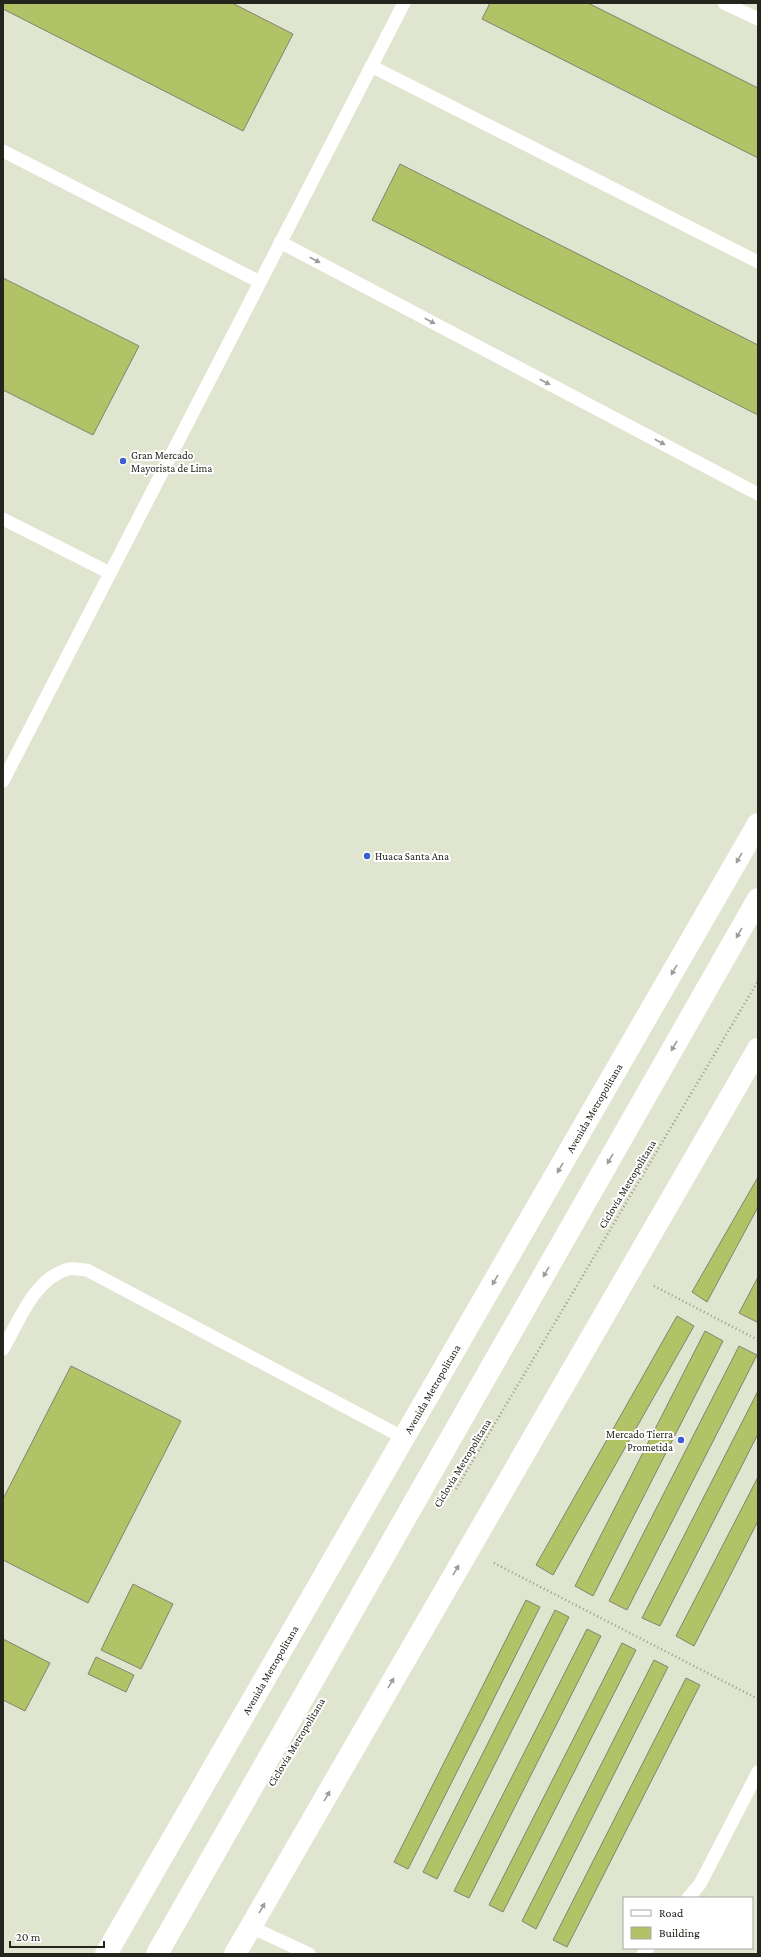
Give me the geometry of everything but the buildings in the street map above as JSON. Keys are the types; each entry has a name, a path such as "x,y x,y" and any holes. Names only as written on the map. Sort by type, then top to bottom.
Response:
{"main road":[{"name":"Avenida Metropolitana","path":"106,1954 758,824"},
{"path":"157,1954 758,899"},
{"path":"235,1954 758,1049"}],"lane":[{"path":"3,781 404,3"},
{"path":"724,3 758,19"},
{"path":"371,66 758,262"},
{"path":"3,151 260,282"},
{"path":"280,242 758,494"},
{"path":"3,519 110,573"},
{"path":"3,1349 39,1287 52,1275 70,1268 87,1270 404,1438"},
{"path":"689,1897 700,1884 758,1772"},
{"path":"251,1927 309,1954"}],"path":[{"name":"Ciclovía Metropolitana","path":"453,1494 758,981"},
{"path":"629,1272 758,1340"},
{"path":"468,1550 758,1699"}],"place":[{"name":"Gran Mercado Mayorista de Lima","path":"123,461"},
{"name":"Huaca Santa Ana","path":"367,856"},
{"name":"Mercado Tierra Prometida","path":"681,1440"}]}
